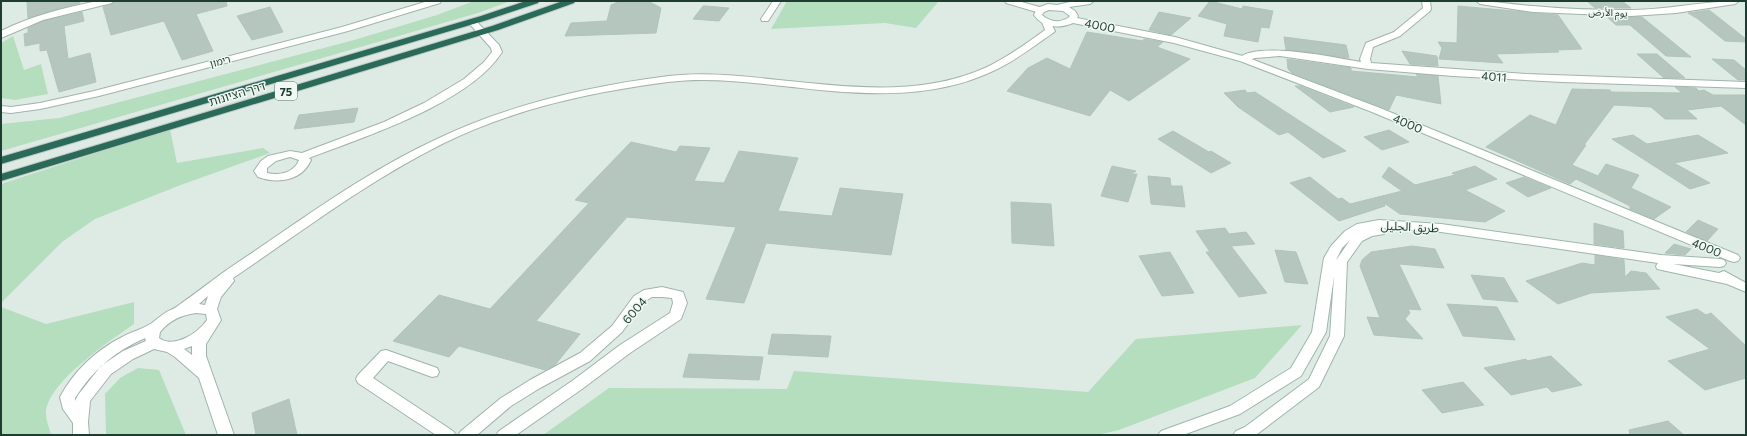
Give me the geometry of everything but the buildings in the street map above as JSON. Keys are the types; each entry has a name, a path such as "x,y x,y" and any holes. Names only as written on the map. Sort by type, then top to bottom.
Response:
{"highway":[{"name":"דרך הציונות","path":"1,161 472,22 535,1"},
{"name":"דרך הציונות","path":"1,178 483,32 570,1"}],"street":[{"path":"1,35 42,17 109,1"},
{"name":"רימון","path":"1,110 40,106 95,94 345,29 437,1"},
{"path":"765,19 777,1"},
{"path":"181,311 206,290 330,205 414,154 523,108 609,88 678,78 725,77 862,90 903,90 944,84 983,72 1007,60 1050,31 1046,22 1039,18 1038,15 1040,10 1009,1"},
{"path":"1368,66 1365,59 1369,45 1397,34 1427,8 1426,1"},
{"name":"يوم الأرض","path":"1480,1 1533,9 1631,13 1676,10 1736,1"},
{"name":"4000","path":"1040,10 1087,2"},
{"name":"4000","path":"1046,22 1063,24 1072,16 1077,6 1087,2"},
{"name":"4000","path":"1054,7 1072,16 1175,40 1243,59 1376,110 1740,259"},
{"path":"303,157 397,122 425,108 458,88 487,66 497,52 496,47 472,22"},
{"name":"4011","path":"1243,59 1251,55 1297,55 1368,66 1527,78 1746,85"},
{"name":"طريق الجليل","path":"1166,435 1235,410 1296,372 1319,332 1330,258 1341,242 1349,234 1361,227 1379,224 1441,228 1661,259 1720,262 1723,260 1740,259"},
{"name":"طريق الجليل","path":"1241,435 1250,432 1314,383 1337,336 1341,262 1358,238 1369,232 1386,230 1442,235 1668,266 1730,280 1746,288"},
{"path":"1720,262 1720,270 1730,280"},
{"path":"210,310 215,295 239,268"},
{"name":"6004","path":"466,435 506,402 534,384 585,357 617,329 639,300 649,293 662,292 678,295 680,303 676,316 625,349 577,385 504,435"},
{"path":"80,428 70,409 67,397 84,373 100,357 133,337 155,327 169,316 181,311 196,308 210,310 213,314 214,320 199,344 199,356 226,435"},
{"path":"155,327 152,333 154,343 160,346 169,347 189,342 206,332"},
{"path":"80,428 83,399 106,370 128,355 154,343"},
{"path":"169,347 180,353 205,374"},
{"path":"432,372 386,355 364,379 448,435"}],"green space":[{"path":"474,1 511,1 478,13 1,151 1,124 59,118 354,40 437,15"},
{"path":"787,1 939,1 916,28 885,23 771,29"},
{"path":"13,36 24,70 41,64 48,94 15,100 1,98 1,43"},
{"path":"170,129 177,163 263,148 270,153 178,186 95,219 62,242 1,303 1,184"},
{"path":"134,302 134,324 81,364 56,390 49,402 46,414 51,435 1,435 1,307 46,324"},
{"path":"1302,325 1255,378 1119,430 1097,435 543,435 609,388 787,389 794,371 1088,392 1136,339"},
{"path":"138,368 159,370 186,435 106,435 105,394 120,378"}]}
